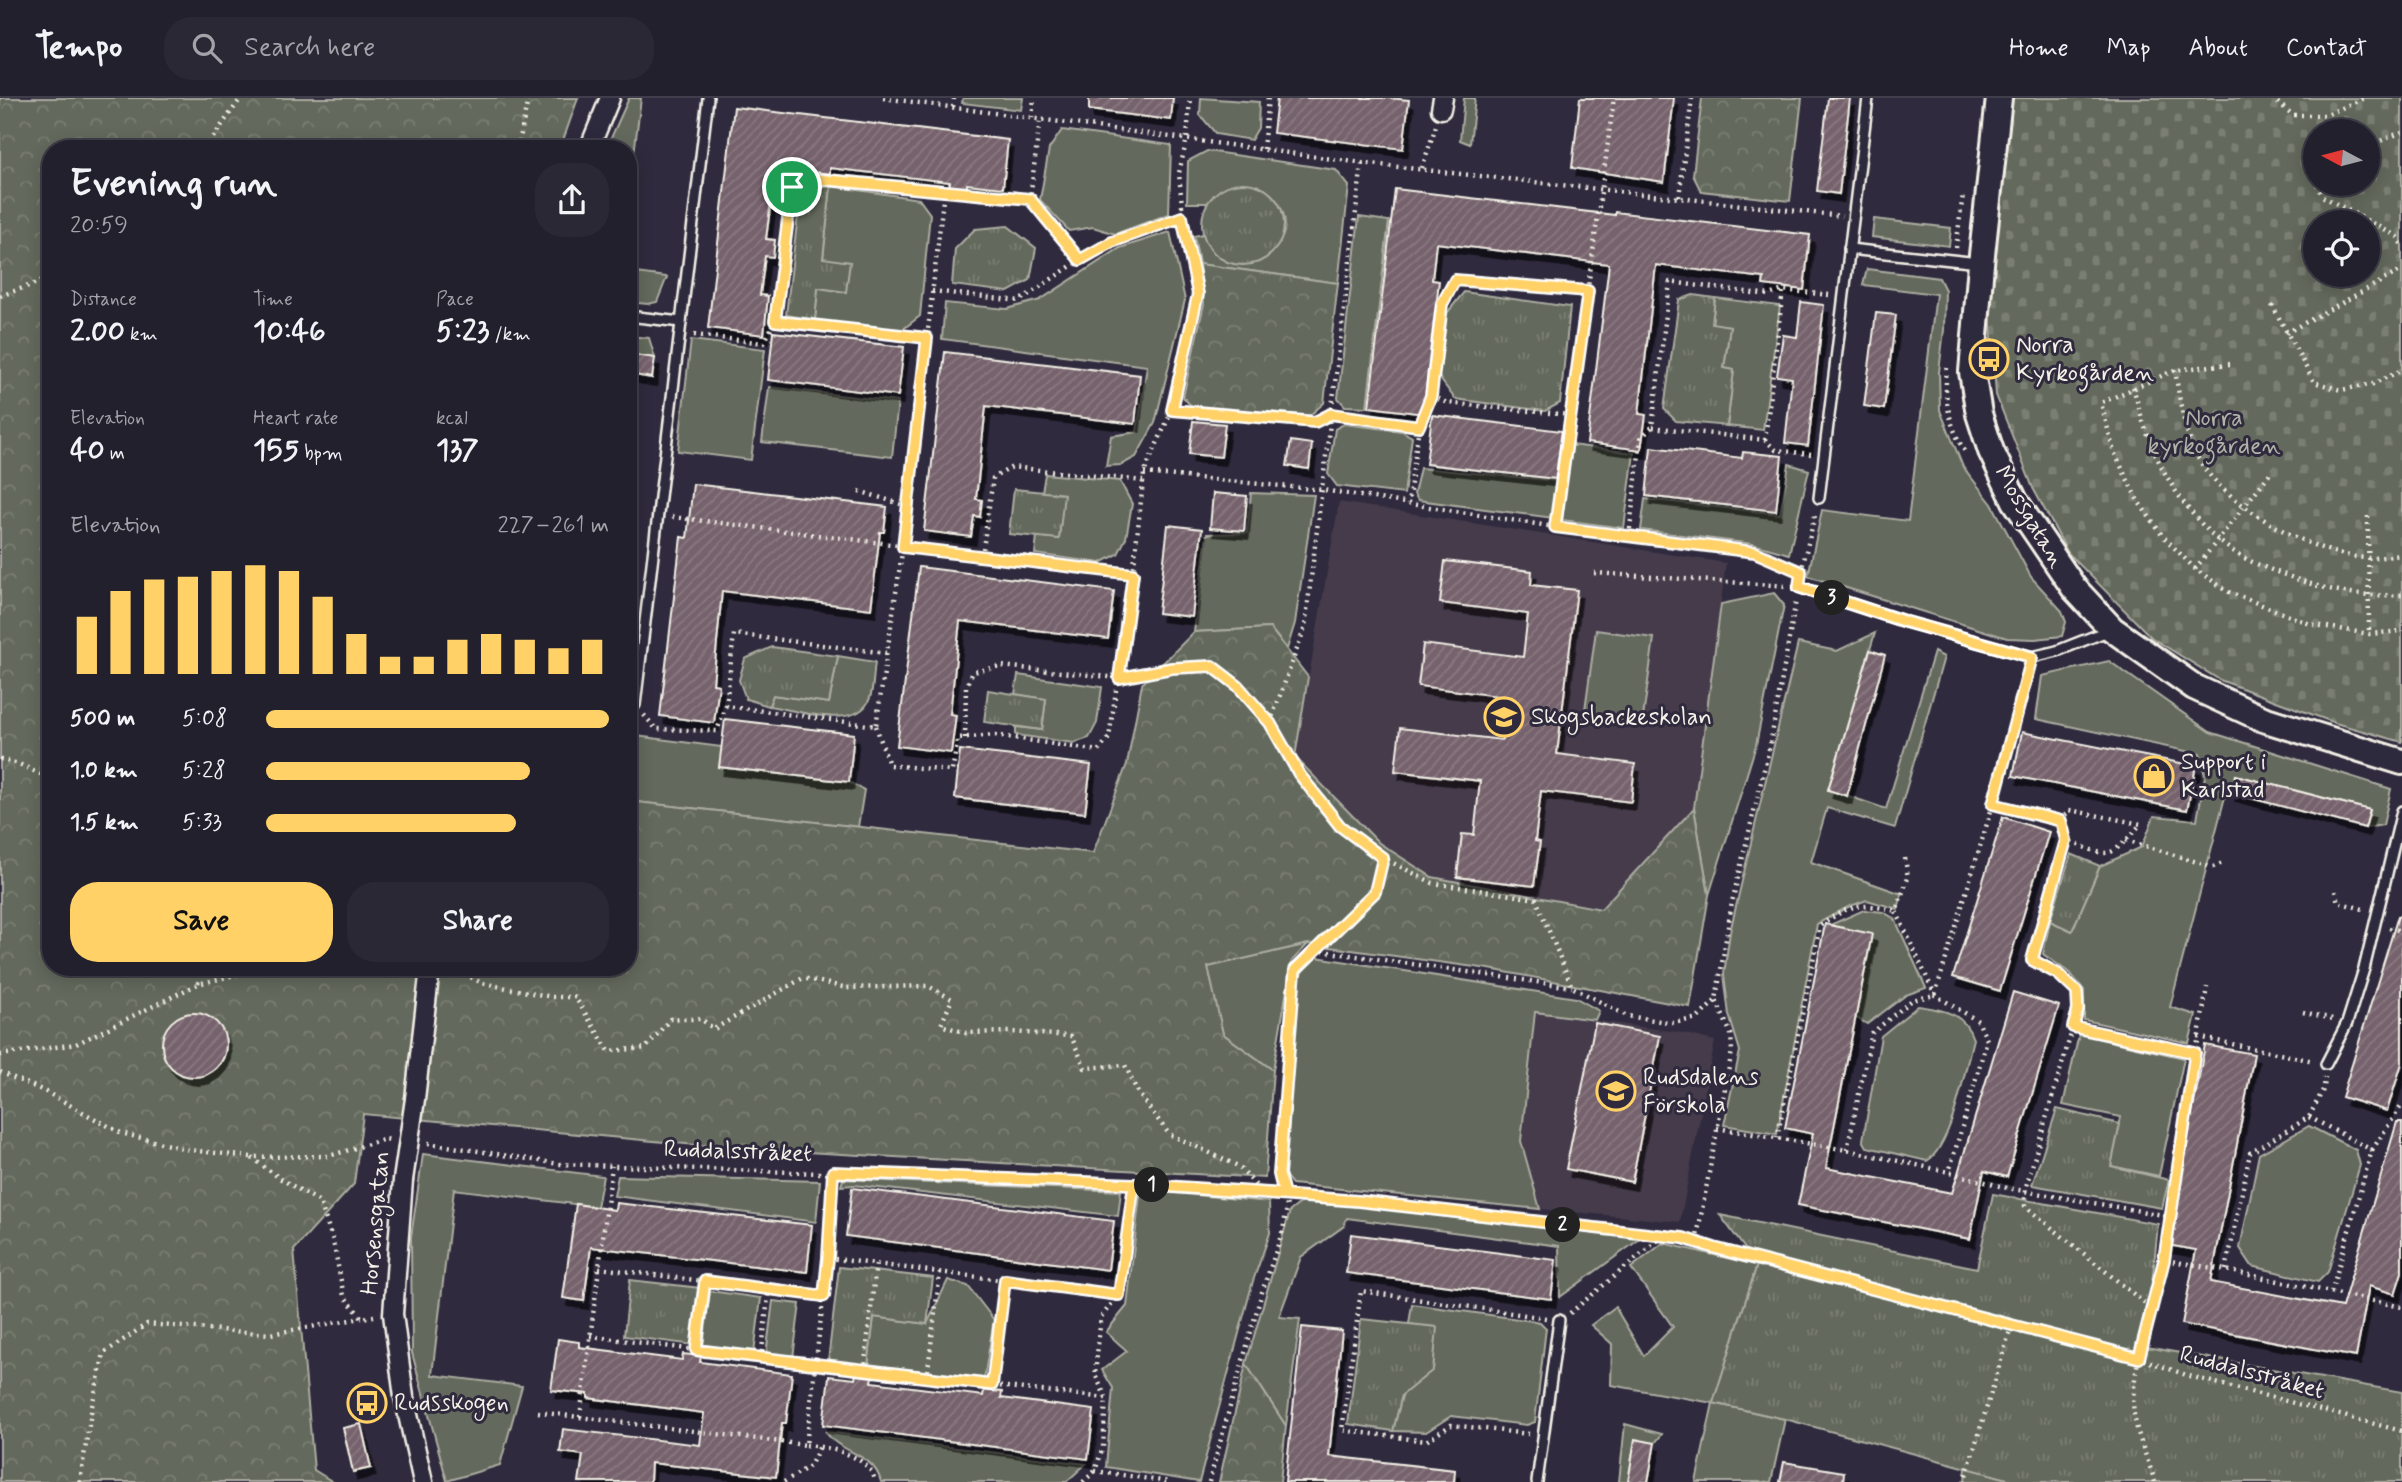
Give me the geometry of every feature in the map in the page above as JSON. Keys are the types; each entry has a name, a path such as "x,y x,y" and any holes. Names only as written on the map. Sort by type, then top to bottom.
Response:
{"street":[{"path":"593,140 610,98"},
{"name":"Mossgatan","path":"1999,98 1972,372 1979,414 1991,451 2015,501 2074,589 2112,629 2194,687 2252,714 2402,762"},
{"name":"Horsensgatan","path":"423,1482 404,1397 393,1314 403,1180 429,976"}],"lane":[{"path":"637,688 708,98"},
{"path":"1819,498 1868,98"},
{"path":"1849,249 1981,264"},
{"path":"637,317 681,322"},
{"path":"1799,587 1906,622 2032,657 2057,651 2112,629"},
{"path":"2326,1064 2347,1023 2402,811"},
{"path":"1537,1482 1559,1320"}],"path":[{"path":"211,140 241,98"},
{"path":"520,140 528,98"},
{"path":"883,98 1362,163 1853,217"},
{"path":"953,107 954,98"},
{"path":"1032,118 1034,98"},
{"path":"944,191 903,547 876,726 889,765 952,771 958,738 995,735 1098,751 1109,738 1119,678 1144,473 1172,410 1198,294 1182,217 1179,173 1187,138 1190,98"},
{"path":"1263,149 1268,98"},
{"path":"1555,527 1614,98"},
{"path":"1679,197 1692,98"},
{"path":"2272,98 2293,115 2326,115 2364,98"},
{"path":"1422,168 1442,103"},
{"path":"1030,199 1040,119"},
{"path":"2380,141 2402,132"},
{"path":"1270,723 1305,627 1362,163"},
{"path":"680,334 764,343 775,321 792,187 806,178 1030,199 1080,260"},
{"path":"1955,261 1964,183"},
{"path":"2322,196 2398,237 2402,246"},
{"path":"932,291 1019,301 1112,242 1182,217"},
{"path":"2286,333 2402,270"},
{"path":"1408,504 1419,426 1431,396 1442,304 1455,280 1588,291"},
{"path":"0,296 42,281"},
{"path":"1629,536 1641,438 1652,428 1670,282 1769,295 1783,290 1843,297"},
{"path":"1765,440 1783,290"},
{"path":"2272,305 2314,382 2341,390 2373,384 2402,370"},
{"path":"775,321 927,338"},
{"path":"2230,364 2175,370 2101,403 2114,452 2138,501 2162,535 2195,569 2229,592 2310,624 2369,634 2402,631"},
{"path":"1947,367 1945,381 1949,414 1969,458"},
{"path":"2175,370 2182,415 2200,463 2221,489 2266,523 2329,551 2368,558 2402,555"},
{"path":"2133,387 2149,439 2170,482 2191,511 2218,539 2247,559 2320,588 2368,597 2402,595"},
{"path":"1431,396 1447,403 1571,415"},
{"path":"1172,410 1315,422 1331,414 1419,426"},
{"path":"1652,428 1765,440 1776,450 1824,456"},
{"path":"982,556 993,478 1012,467 1143,481"},
{"path":"2195,569 2272,472"},
{"path":"1144,473 1323,490 1555,527 1755,552 1801,572"},
{"path":"859,492 908,506"},
{"path":"1696,1242 1732,1051 1731,1034 1716,1000 1732,902 1770,745 1801,572 1819,498"},
{"path":"657,516 1133,574"},
{"path":"2368,516 2369,634"},
{"path":"1594,573 1799,587"},
{"path":"637,707 656,729 717,731 726,706 734,634 886,653"},
{"path":"1935,995 1993,804 2032,657"},
{"path":"965,738 966,687 973,672 1001,666 1119,678 1172,668 1212,666 1238,686 1270,723 1299,774 1340,826 1383,858 1433,883 1536,899 1572,987"},
{"path":"726,706 876,726"},
{"path":"0,759 42,775"},
{"path":"1993,804 2061,821"},
{"path":"2061,821 2069,810 2141,824 2118,850 2104,854 2066,840"},
{"path":"2061,821 2066,840 2032,960 2058,974 2077,992 2078,1010 2025,1190 2025,1206 2152,1309"},
{"path":"2126,841 2213,867 2223,863"},
{"path":"1209,1482 1262,1292 1283,1230 1287,1207 1279,1174 1295,970 1375,892 1383,858"},
{"path":"1905,858 1908,878 1896,911 1935,995 1978,1021 1987,1040 1949,1172"},
{"path":"2335,891 2339,902 2377,914"},
{"path":"1777,1138 1820,926 1840,911 1855,906 1871,904 1896,911"},
{"path":"1314,950 1572,987 1627,1016 1673,1023 1698,1018 1716,1000"},
{"path":"198,984 200,976"},
{"path":"0,1055 76,1044 198,984 231,976"},
{"path":"468,976 482,983 552,997 575,997 609,1051 646,1048 670,1019 701,1019 714,1029 803,978 847,988 928,986 952,999 942,1026 966,1033 1011,1032 1071,1036 1085,1068 1125,1065 1138,1093 1169,1133 1238,1166 1262,1192"},
{"path":"2155,1482 2134,1418 2139,1358 2164,1260 2207,987"},
{"path":"1847,1150 1872,1033 1912,1000 1935,995"},
{"path":"2303,1012 2347,1023"},
{"path":"2073,1027 2195,1053"},
{"path":"2198,1037 2326,1064 2324,1088 2309,1117 2250,1153 2226,1270"},
{"path":"0,1072 44,1091 121,1133 189,1150 251,1157 329,1156 385,1139"},
{"path":"2331,1293 2372,1150 2402,1105"},
{"path":"2309,1117 2372,1150"},
{"path":"1717,1128 1847,1150 1949,1172 2007,1188 2169,1216"},
{"name":"Ruddalsstråket","path":"432,1144 534,1161 612,1166 1134,1184 1262,1192 1683,1238 2139,1358 2189,1376 2402,1431"},
{"path":"251,1157 320,1202 333,1241 344,1296 362,1318"},
{"path":"580,1417 612,1166"},
{"path":"806,1444 828,1258 833,1172"},
{"path":"1083,1482 1095,1471 1103,1447 1106,1398 1095,1374 1101,1317 1119,1295 1134,1184"},
{"path":"1543,1436 1451,1425 1426,1441 1342,1430 1361,1291 1559,1320 1584,1304 1663,1236"},
{"path":"828,1258 1119,1295"},
{"path":"2164,1260 2226,1270 2402,1307"},
{"path":"864,1371 876,1264"},
{"path":"599,1268 824,1296"},
{"path":"928,1378 940,1272"},
{"path":"992,1385 1005,1280"},
{"path":"696,1350 705,1281"},
{"path":"761,1359 769,1289"},
{"path":"83,1482 81,1475 104,1353 147,1324 270,1334 393,1314"},
{"path":"1964,1482 2012,1324"},
{"path":"590,1336 815,1366 1106,1398"},
{"path":"538,1412 820,1446 846,1454 866,1466 875,1482"},
{"path":"784,1482 810,1466 820,1446"},
{"path":"1095,1471 1170,1482"}],"shaded area":[{"name":"Skogsbackeskolan","path":"1339,502 1726,563 1694,808 1601,909 1432,877 1379,843 1295,757"},
{"name":"Rudsdalens Förskola","path":"1535,1012 1678,1032 1715,1041 1680,1222 1540,1209 1521,1141"}],"green space":[{"path":"0,98 578,98 563,140 42,140 42,976 637,976 637,802 1093,853 1127,764 1142,684 1194,632 1270,628 1308,677 1295,757 1379,843 1432,877 1601,909 1694,808 1709,895 1690,1007 1489,969 1308,944 1208,967 1223,1034 1273,1070 1265,1178 718,1147 363,1114 354,1184 294,1250 314,1470 333,1482 0,1482"},
{"path":"629,98 641,98 636,140 610,140"},
{"path":"963,98 1023,98 1021,110 962,103"},
{"path":"1201,98 1259,102 1258,128 1251,140 1216,134 1200,115"},
{"path":"1464,98 1475,98 1470,144 1460,140"},
{"path":"1702,98 1802,98 1790,201 1701,191 1693,175"},
{"name":"Norra kyrkogården","path":"2008,98 2402,98 2402,742 2335,723 2220,680 2152,638 2068,553 2033,488 1996,395 1988,283"},
{"path":"1062,130 1171,145 1169,214 1115,234 1093,227 1069,231 1040,200 1049,149"},
{"path":"1207,151 1336,170 1349,186 1338,283 1199,264 1194,236 1203,234 1215,253 1230,262 1247,264 1262,259 1275,249 1283,235 1284,219 1277,201 1262,188 1250,184 1226,188 1208,203 1187,203 1188,161"},
{"path":"1243,183 1259,186 1272,195 1281,208 1284,224 1281,240 1272,253 1259,262 1243,265 1227,262 1214,253 1205,240 1202,224 1205,208 1214,195 1227,186"},
{"path":"831,186 919,199 930,214 920,316 902,330 815,320 818,288 849,262 823,259"},
{"path":"831,186 823,258 850,262 846,292 818,288 815,320 786,315 800,198 818,187"},
{"path":"1359,217 1389,221 1367,407 1345,406 1338,398"},
{"path":"1874,219 1951,228 1949,246 1872,237"},
{"path":"1008,226 1036,248 1030,280 1008,292 952,285 955,249 975,229"},
{"path":"1170,232 1185,300 1155,423 1136,457 1121,465 1106,466 1111,436 1137,432 1147,366 942,339 945,303 1007,309 1040,300 1120,248"},
{"path":"1199,264 1338,283 1324,403 1309,416 1191,406 1183,397 1204,304"},
{"path":"1867,269 1939,278 1945,290 1939,372 1940,410 1963,467 1992,504 2031,577 2062,611 2066,622 2062,636 2007,638 1808,576 1822,510 1908,521 1936,294 1863,285"},
{"path":"637,273 667,277 657,302 637,303"},
{"path":"1464,292 1570,307 1560,403 1545,411 1455,399 1438,376 1447,313"},
{"path":"1693,295 1715,298 1712,323 1730,326 1724,368 1734,370 1727,426 1676,421 1664,409 1679,300"},
{"path":"1715,298 1780,306 1763,430 1727,426 1734,370 1724,368 1730,326 1712,324"},
{"path":"637,337 649,338 655,358 637,355"},
{"path":"691,340 765,349 751,460 678,451"},
{"path":"769,387 898,402 892,457 762,442"},
{"path":"1344,424 1402,431 1412,437 1404,494 1337,486 1328,474 1335,429"},
{"path":"1571,445 1634,453 1624,528 1562,520"},
{"path":"1789,464 1809,470 1789,554 1753,544 1641,530 1645,499 1780,514"},
{"path":"1420,468 1558,481 1553,518 1418,500 1414,494"},
{"path":"1045,474 1120,481 1132,504 1126,538 1118,554 1101,563 1035,554 1037,536 1059,539 1063,494 1042,492"},
{"path":"1014,489 1064,494 1059,539 1009,534"},
{"path":"1251,493 1314,495 1295,623 1287,649 1270,628 1194,632 1207,534 1247,533"},
{"path":"1774,593 1784,605 1756,745 1709,895 1694,808 1721,604"},
{"path":"1596,630 1654,638 1642,725 1584,717"},
{"path":"1875,633 1828,789 1886,809 1934,652 1944,657 1895,828 1827,808 1811,862 1902,894 1898,909 1867,900 1817,924 1777,1134 1724,1125 1740,1051 1729,1015 1724,974 1730,932 1798,643 1837,651"},
{"path":"772,647 838,656 829,703 773,695 769,706 746,699 739,680 745,659"},
{"path":"838,656 875,662 871,695 867,704 859,711 836,717 769,706 773,695 829,703"},
{"path":"2109,661 2210,732 2391,789 2383,825 2365,828 2370,810 2236,775 2231,793 2226,793 2170,1007 2196,1015 2189,1043 2084,1020 2084,990 2071,974 2043,954 2050,921 2072,931 2100,866 2142,847 2154,816 2197,820 2205,776 2200,754 2036,719 2042,676"},
{"path":"1018,675 1102,687 1097,723 1089,738 1074,743 1016,735 1016,727 1042,730 1046,699 1015,694"},
{"path":"988,690 1046,699 1042,730 984,722"},
{"path":"637,736 722,747 720,767 849,782 864,790 858,827 637,802"},
{"path":"2071,854 2100,866 2072,931 2050,921"},
{"path":"1864,910 1883,912 1895,919 1926,988 1906,995 1867,1024 1855,1017 1830,925"},
{"path":"1308,944 1292,961 1273,1070 1223,1034 1207,967"},
{"path":"1316,957 1576,998 1599,1011 1595,1020 1535,1012 1521,1141 1540,1209 1292,1184 1282,1172 1297,982 1306,964"},
{"path":"1918,1006 1952,1014 1964,1023 1973,1039 1962,1087 1944,1140 1927,1161 1867,1147 1863,1140 1881,1036"},
{"path":"2079,1034 2184,1058 2159,1176 2111,1166 2121,1117 2063,1105"},
{"path":"2057,1109 2120,1124 2111,1166 2169,1180 2162,1208 2032,1185"},
{"path":"2309,1126 2356,1150 2360,1165 2328,1272 2318,1282 2252,1266 2240,1248 2259,1154"},
{"path":"423,1154 603,1176 597,1207 454,1189 432,1375 522,1386 500,1465 447,1481 412,1353 411,1237"},
{"path":"618,1176 820,1181 816,1222 614,1196"},
{"path":"843,1179 1121,1191 1118,1216 854,1185 841,1186"},
{"path":"1145,1190 1269,1202 1270,1233 1253,1281 1199,1482 1106,1467 1113,1388 1102,1370 1127,1351 1106,1332 1127,1306 1140,1195"},
{"path":"1993,1194 2158,1224 2146,1347 2402,1392 2402,1482 2019,1482 1785,1419 1713,1403 1757,1265 1720,1215 1977,1268"},
{"path":"1303,1201 1644,1236 1560,1297 1559,1246 1347,1218 1344,1226 1301,1257 1279,1317 1300,1319 1286,1426 1246,1364 1290,1211"},
{"path":"1663,1243 1757,1265 1713,1403 1611,1385 1612,1344 1591,1325 1615,1307 1644,1356 1673,1327 1631,1268"},
{"path":"839,1267 933,1278 927,1324 874,1317 868,1366 828,1361"},
{"path":"630,1280 700,1288 694,1345 624,1336"},
{"path":"948,1280 968,1286 994,1320 984,1379 868,1366 874,1317 927,1324"},
{"path":"710,1291 761,1298 754,1353 703,1346"},
{"path":"773,1301 800,1304 793,1358 766,1355"},
{"path":"1412,1304 1540,1322 1546,1328 1535,1422 1527,1425 1451,1416 1426,1432 1393,1431 1402,1395 1433,1369 1436,1328 1409,1324"},
{"path":"1361,1319 1437,1327 1433,1370 1402,1395 1393,1431 1348,1424"},
{"path":"1246,1364 1286,1426 1280,1482 1219,1482"},
{"path":"1713,1403 1785,1419 1771,1482 1696,1482"},
{"path":"1625,1424 1662,1434 1655,1443 1635,1440 1628,1482 1619,1482"},
{"path":"826,1432 1086,1464 1066,1482 881,1482 871,1464 839,1444"},
{"path":"1966,1467 2019,1482 1965,1482"}],"building":[{"path":"1089,98 1173,98 1171,120 1089,110"},
{"path":"1277,98 1409,100 1403,149 1273,133"},
{"path":"1580,98 1674,98 1664,182 1572,168"},
{"path":"1828,98 1850,98 1839,194 1817,191"},
{"path":"734,107 1008,140 1003,188 967,184 966,191 949,189 950,182 830,168 830,174 784,169 780,202 771,201 766,239 775,240 773,257 765,256 760,295 768,296 764,335 708,328"},
{"path":"1395,189 1810,235 1804,290 1763,285 1764,278 1656,265 1639,414 1646,415 1641,450 1587,443 1609,264 1436,243 1432,280 1439,281 1424,414 1369,407"},
{"path":"1801,302 1824,305 1808,446 1785,443 1792,378 1777,376 1783,335 1797,337"},
{"path":"1876,313 1896,315 1884,409 1864,406"},
{"path":"773,332 904,347 898,396 768,380"},
{"path":"945,352 1140,375 1135,424 986,406 976,499 982,500 980,517 974,516 971,537 924,531"},
{"path":"637,355 655,358 652,378 637,376"},
{"path":"1432,415 1562,431 1556,479 1426,464"},
{"path":"1193,421 1225,424 1221,457 1189,454"},
{"path":"1291,441 1312,444 1309,469 1287,466"},
{"path":"1651,447 1742,458 1743,452 1782,456 1776,511 1646,496"},
{"path":"693,484 887,507 884,532 880,532 871,609 722,591 713,684 719,685 714,723 660,716 681,537 687,538"},
{"path":"1213,493 1247,496 1244,531 1210,528"},
{"path":"1168,525 1202,529 1192,617 1158,613"},
{"path":"1445,561 1532,571 1531,585 1577,590 1557,754 1635,764 1631,802 1541,791 1535,841 1540,842 1534,886 1457,877 1462,834 1474,835 1480,781 1395,771 1400,728 1502,740 1507,697 1418,686 1423,644 1523,657 1528,614 1440,603"},
{"path":"919,567 1114,591 1108,639 960,621 950,714 956,715 951,753 897,746"},
{"path":"1870,650 1885,655 1847,796 1828,790"},
{"path":"725,719 854,734 849,782 719,767"},
{"path":"2022,732 2196,766 2187,810 2013,776"},
{"path":"960,750 1091,765 1085,813 955,798"},
{"path":"2236,775 2370,810 2365,828 2231,793"},
{"path":"2003,817 2049,832 2000,991 1953,977"},
{"path":"2398,916 2402,917 2402,1063 2387,1111 2342,1097"},
{"path":"1825,924 1872,934 1826,1168 1952,1193 2013,992 2059,1006 2007,1177 1984,1171 1970,1239 1798,1205 1813,1134 1785,1128"},
{"path":"194,1013 206,1015 217,1022 224,1033 224,1057 217,1068 206,1075 194,1077 182,1075 171,1068 164,1057 162,1045 164,1033 171,1022 182,1015"},
{"path":"1595,1023 1660,1036 1632,1182 1566,1169"},
{"path":"2205,1045 2254,1054 2211,1282 2342,1307 2397,1122 2402,1122 2402,1272 2395,1294 2369,1286 2356,1357 2182,1324 2196,1250 2167,1245"},
{"path":"852,1188 1114,1221 1108,1270 846,1236"},
{"path":"616,1203 812,1225 807,1272 591,1247 584,1301 563,1298 576,1204 615,1210"},
{"path":"1351,1234 1556,1260 1551,1299 1346,1273"},
{"path":"1302,1327 1342,1331 1329,1456 1455,1470 1454,1482 1285,1482"},
{"path":"558,1339 579,1342 579,1347 682,1360 683,1354 701,1356 700,1362 792,1374 786,1423 782,1423 776,1477 651,1463 650,1482 579,1482 583,1455 560,1452 563,1429 700,1445 704,1413 588,1398 588,1394 551,1390"},
{"path":"856,1374 873,1376 872,1382 983,1396 984,1390 1002,1392 1001,1398 1094,1410 1088,1459 823,1425 829,1376 855,1379"},
{"path":"361,1424 371,1468 353,1472 343,1428"},
{"path":"1635,1439 1655,1443 1648,1482 1628,1482"},
{"path":"1784,1462 1844,1472 1843,1482 1780,1482"}],"place":[{"name":"Norra Kyrkogården","path":"1989,359"},
{"name":"Skogsbackeskolan","path":"1504,717"},
{"name":"Support i Karlstad","path":"2154,776"},
{"name":"Rudsdalens Förskola","path":"1616,1091"},
{"name":"Rudsskogen","path":"367,1403"}],"route":[{"path":"792,187 775,321 927,338 903,547 1133,574 1119,678 1172,668 1212,666 1238,686 1270,723 1299,774 1340,826 1383,858 1375,892 1295,970 1279,1174 1284,1194 1134,1184 833,1172 824,1296 705,1281 696,1350 992,1385 1005,1280 1119,1295 1134,1184 1359,1201 1683,1238 2139,1358 2164,1260 2195,1053 2073,1027 2078,1010 2077,992 2058,974 2032,960 2066,840 2061,821 1993,804 2032,657 1906,622 1799,587 1801,572 1755,552 1555,527 1588,291 1455,280 1442,304 1431,396 1419,426 1331,414 1315,422 1172,410 1198,294 1182,217 1112,242 1080,260 1030,199 806,178 792,187"}]}
